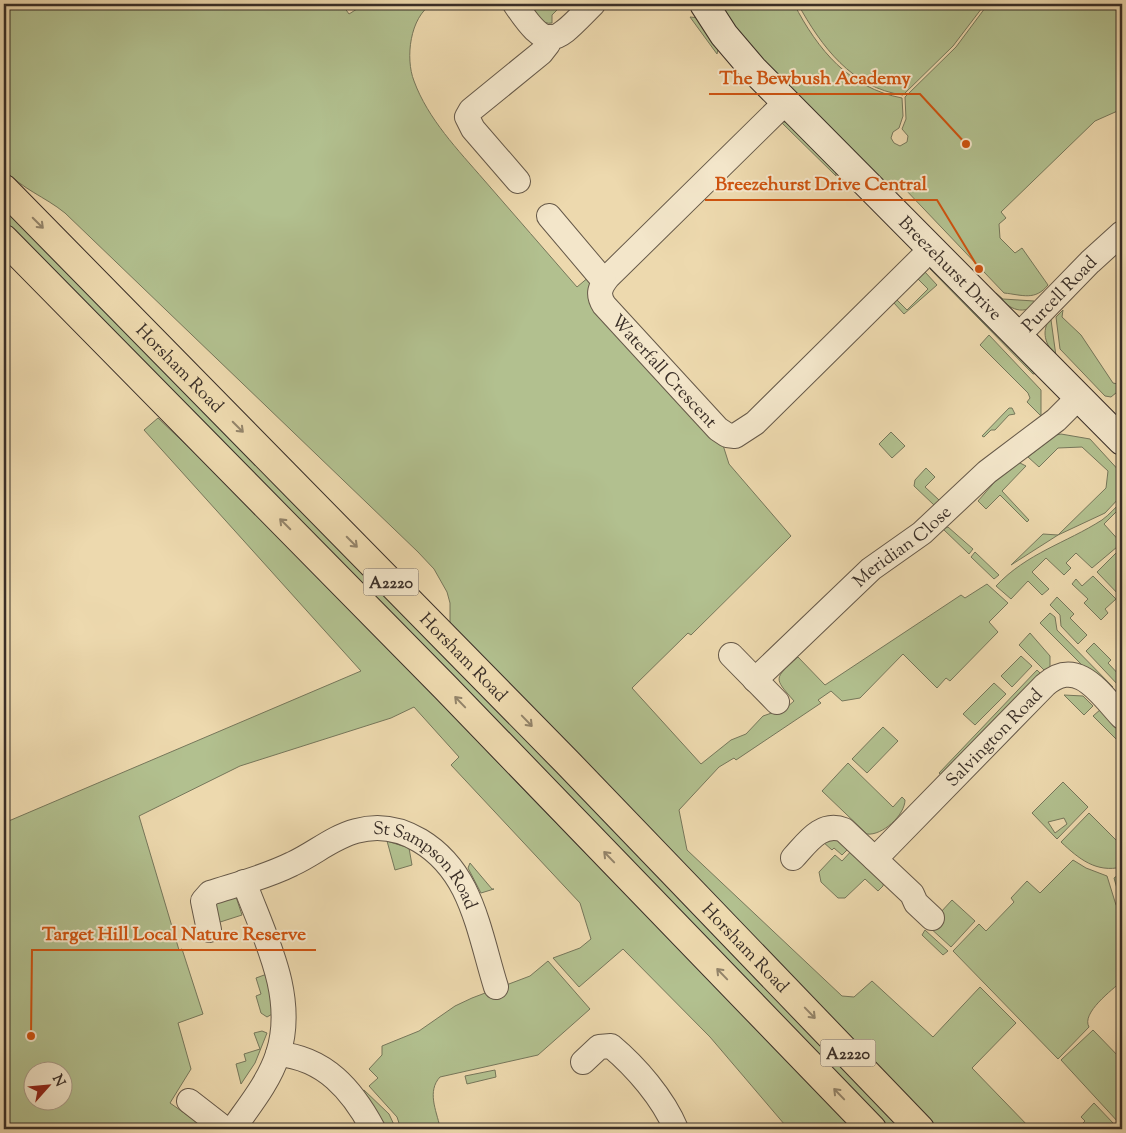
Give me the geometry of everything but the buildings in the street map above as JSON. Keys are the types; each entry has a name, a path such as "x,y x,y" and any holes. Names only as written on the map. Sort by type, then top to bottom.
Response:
{"main road":[{"name":"Horsham Road","path":"4,189 561,755 920,1129"},
{"name":"Horsham Road","path":"4,239 452,694 872,1129"}],"street":[{"path":"515,4 538,35 549,37 558,36 566,31 593,4"},
{"name":"Breezehurst Drive","path":"704,4 732,46 1122,440"},
{"path":"518,181 474,130 467,117 471,110 541,53 548,44 549,37"},
{"path":"549,216 604,281 786,102"},
{"name":"Purcell Road","path":"1018,336 1090,262 1122,233"},
{"name":"Waterfall Crescent","path":"604,281 599,294 604,305 718,429 727,435 735,436 747,430 767,411 931,249"},
{"name":"Meridian Close","path":"755,680 871,569 922,533 945,514 987,472 1056,420 1079,398"},
{"path":"731,655 778,702"},
{"name":"Salvington Road","path":"875,859 1045,685 1057,677 1072,674 1086,680 1122,717"},
{"path":"792,858 815,834 830,826 844,830 912,894 916,903 932,918"},
{"name":"St Sampson Road","path":"210,930 203,908 204,897 210,893 282,869 357,831 380,828 404,832 438,854 457,877 472,909 496,987"},
{"path":"233,1129 265,1082 278,1054 284,1020 281,989 274,962 244,882"},
{"path":"582,1062 599,1047 611,1046 652,1090 669,1114 676,1129"},
{"path":"278,1054 306,1058 331,1075 354,1098 373,1129"},
{"path":"189,1101 225,1129"}],"green space":[{"path":"4,4 338,4 341,8 344,7 349,14 365,4 432,4 419,18 414,28 411,39 410,61 414,81 435,121 444,134 577,287 590,276 722,442 729,464 791,536 691,635 688,633 632,688 701,764 731,740 746,734 763,716 786,708 794,701 782,687 779,678 784,670 798,657 825,685 961,595 965,598 987,584 1008,603 989,622 998,632 950,681 946,678 937,688 903,654 860,698 842,701 831,691 818,700 821,703 736,760 734,758 719,767 679,810 687,850 842,996 854,997 872,981 933,1037 980,987 1016,1023 972,1068 1031,1129 936,1129 471,647 450,623 450,603 447,592 434,569 418,552 65,213 26,188 4,169"},
{"path":"542,4 563,4 552,15 552,23 543,21 534,9"},
{"path":"715,4 794,4 814,37 837,65 866,86 902,98 903,116 899,128 893,132 891,138 894,143 900,146 907,142 908,136 902,129 906,119 905,97 956,47 988,4 1122,4 1122,109 1095,121 1001,212 1006,218 999,224 1000,238 1015,253 1022,248 1048,285 1038,293 1028,296 1004,293 903,187 895,194 761,59"},
{"path":"798,4 985,4 953,46 903,95 885,91 868,84 840,63 817,35"},
{"path":"690,17 700,18 719,45 717,54"},
{"path":"781,122 789,122 836,167 836,176"},
{"path":"4,207 517,730 902,1129 888,1129 4,221"},
{"path":"930,269 934,269 1038,373 1033,374"},
{"path":"925,272 937,285 904,314 894,303 897,300 907,310 928,289 918,279"},
{"path":"996,293 1003,299 1034,301 1037,304 1025,310 1014,309"},
{"path":"1063,310 1062,317 1081,335 1113,383 1122,385 1122,388 1111,397 1105,396 1060,349 1056,317"},
{"path":"1050,318 1056,356 1049,347 1045,333"},
{"path":"989,335 1041,390 1041,416 1027,402 1030,398 1028,393 980,345"},
{"path":"1009,408 1012,408 1015,414 1009,415 995,430 991,430 984,437 982,436"},
{"path":"158,418 252,508 564,832 855,1129 774,1129 785,1125 710,1037 623,949 579,987 553,958 580,948 591,939 580,903 451,765 459,757 414,707 391,718 240,766 139,816 179,950 182,949 203,1014 178,1023 191,1069 170,1103 207,1129 4,1129 4,823 361,671 144,430"},
{"path":"891,432 905,446 892,458 879,444"},
{"path":"1061,434 1090,439 1122,474 1122,495 1105,513 1058,535 1106,488 1108,471 1082,447 1058,448 1039,467 1028,457 1056,435"},
{"path":"1018,462 1026,466 1002,491 1029,520 1027,522 1000,495 986,509 978,501 999,477"},
{"path":"926,468 935,477 925,487 939,500 934,505 914,486 915,480"},
{"path":"1122,501 1122,506 1104,524 1122,544 1122,552 1117,547 1092,568 1076,553 1066,563 1071,568 1064,575 1046,558 1032,572 1049,589 1042,595 1028,581 1011,599 996,586 1021,565 1102,520"},
{"path":"948,527 973,549 969,554 943,529"},
{"path":"1043,534 1058,535 1011,565"},
{"path":"975,552 999,575 994,579 971,557"},
{"path":"1117,552 1122,558 1122,598 1097,572"},
{"path":"1093,576 1116,599 1105,609 1108,613 1101,620 1084,603 1088,599 1072,584 1076,579 1082,586"},
{"path":"1057,597 1074,614 1070,618 1087,635 1078,644 1061,626 1060,615 1050,605"},
{"path":"1050,613 1055,617 1057,630 1113,687 1108,691 1040,623"},
{"path":"1030,633 1050,656 1050,667 1046,672 1019,645"},
{"path":"1094,643 1111,660 1108,663 1122,678 1119,686 1086,651"},
{"path":"1021,656 1032,666 1012,687 1001,676"},
{"path":"1037,670 1044,677 943,777 939,773"},
{"path":"994,683 1006,694 975,725 963,714"},
{"path":"1064,695 1083,696 1093,706 1084,715"},
{"path":"1101,709 1122,731 1122,745 1093,716"},
{"path":"883,727 898,741 867,773 852,759"},
{"path":"848,763 893,807 902,797 905,800 904,806 897,818 879,832 867,834 822,791"},
{"path":"1063,782 1088,807 1057,839 1032,813","holes":["1064,818 1067,824 1055,833 1048,822"]},
{"path":"1089,813 1122,846 1122,867 1104,868 1088,863 1061,842"},
{"path":"826,836 852,845 842,855 834,848 832,850 822,841"},
{"path":"387,841 409,848 412,865 395,870"},
{"path":"855,847 884,880 883,886 878,891 865,879 845,898 838,898 821,882 819,872 835,855 842,861"},
{"path":"1073,860 1086,868 1107,876 1116,905 1122,912 1122,981 1093,1009 1089,1015 1089,1027 1058,1059 953,951 979,924 986,931 1014,902 1011,898 1027,881 1040,893"},
{"path":"470,863 494,889 481,893 468,868"},
{"path":"1122,872 1122,906 1114,878"},
{"path":"236,897 242,915 214,924 214,911 217,904 223,900"},
{"path":"952,900 975,921 951,947 928,926"},
{"path":"925,930 948,951 943,955 922,935"},
{"path":"548,961 590,1009 538,1055 440,1077 436,1082 433,1094 440,1127 401,1129 397,1117 369,1086 378,1078 369,1069 382,1055 382,1046 419,1031 455,1006 530,976"},
{"path":"267,974 274,1013 267,1017 261,1013 256,996 261,994 256,978"},
{"path":"1093,1030 1122,1060 1122,1095 1119,1098 1123,1111 1119,1123 1061,1060"},
{"path":"262,1031 267,1033 255,1063 241,1084 236,1064 246,1061 244,1054 260,1049 254,1033"},
{"path":"495,1070 496,1077 467,1084 465,1076"},
{"path":"364,1090 389,1114 396,1129 382,1129 361,1092"},
{"path":"1094,1103 1114,1124 1113,1129 1077,1129 1085,1121 1081,1117"}],"place":[{"name":"The Bewbush Academy","path":"966,144"},
{"name":"Breezehurst Drive Central","path":"979,269"},
{"name":"Target Hill Local Nature Reserve","path":"31,1036"}]}
